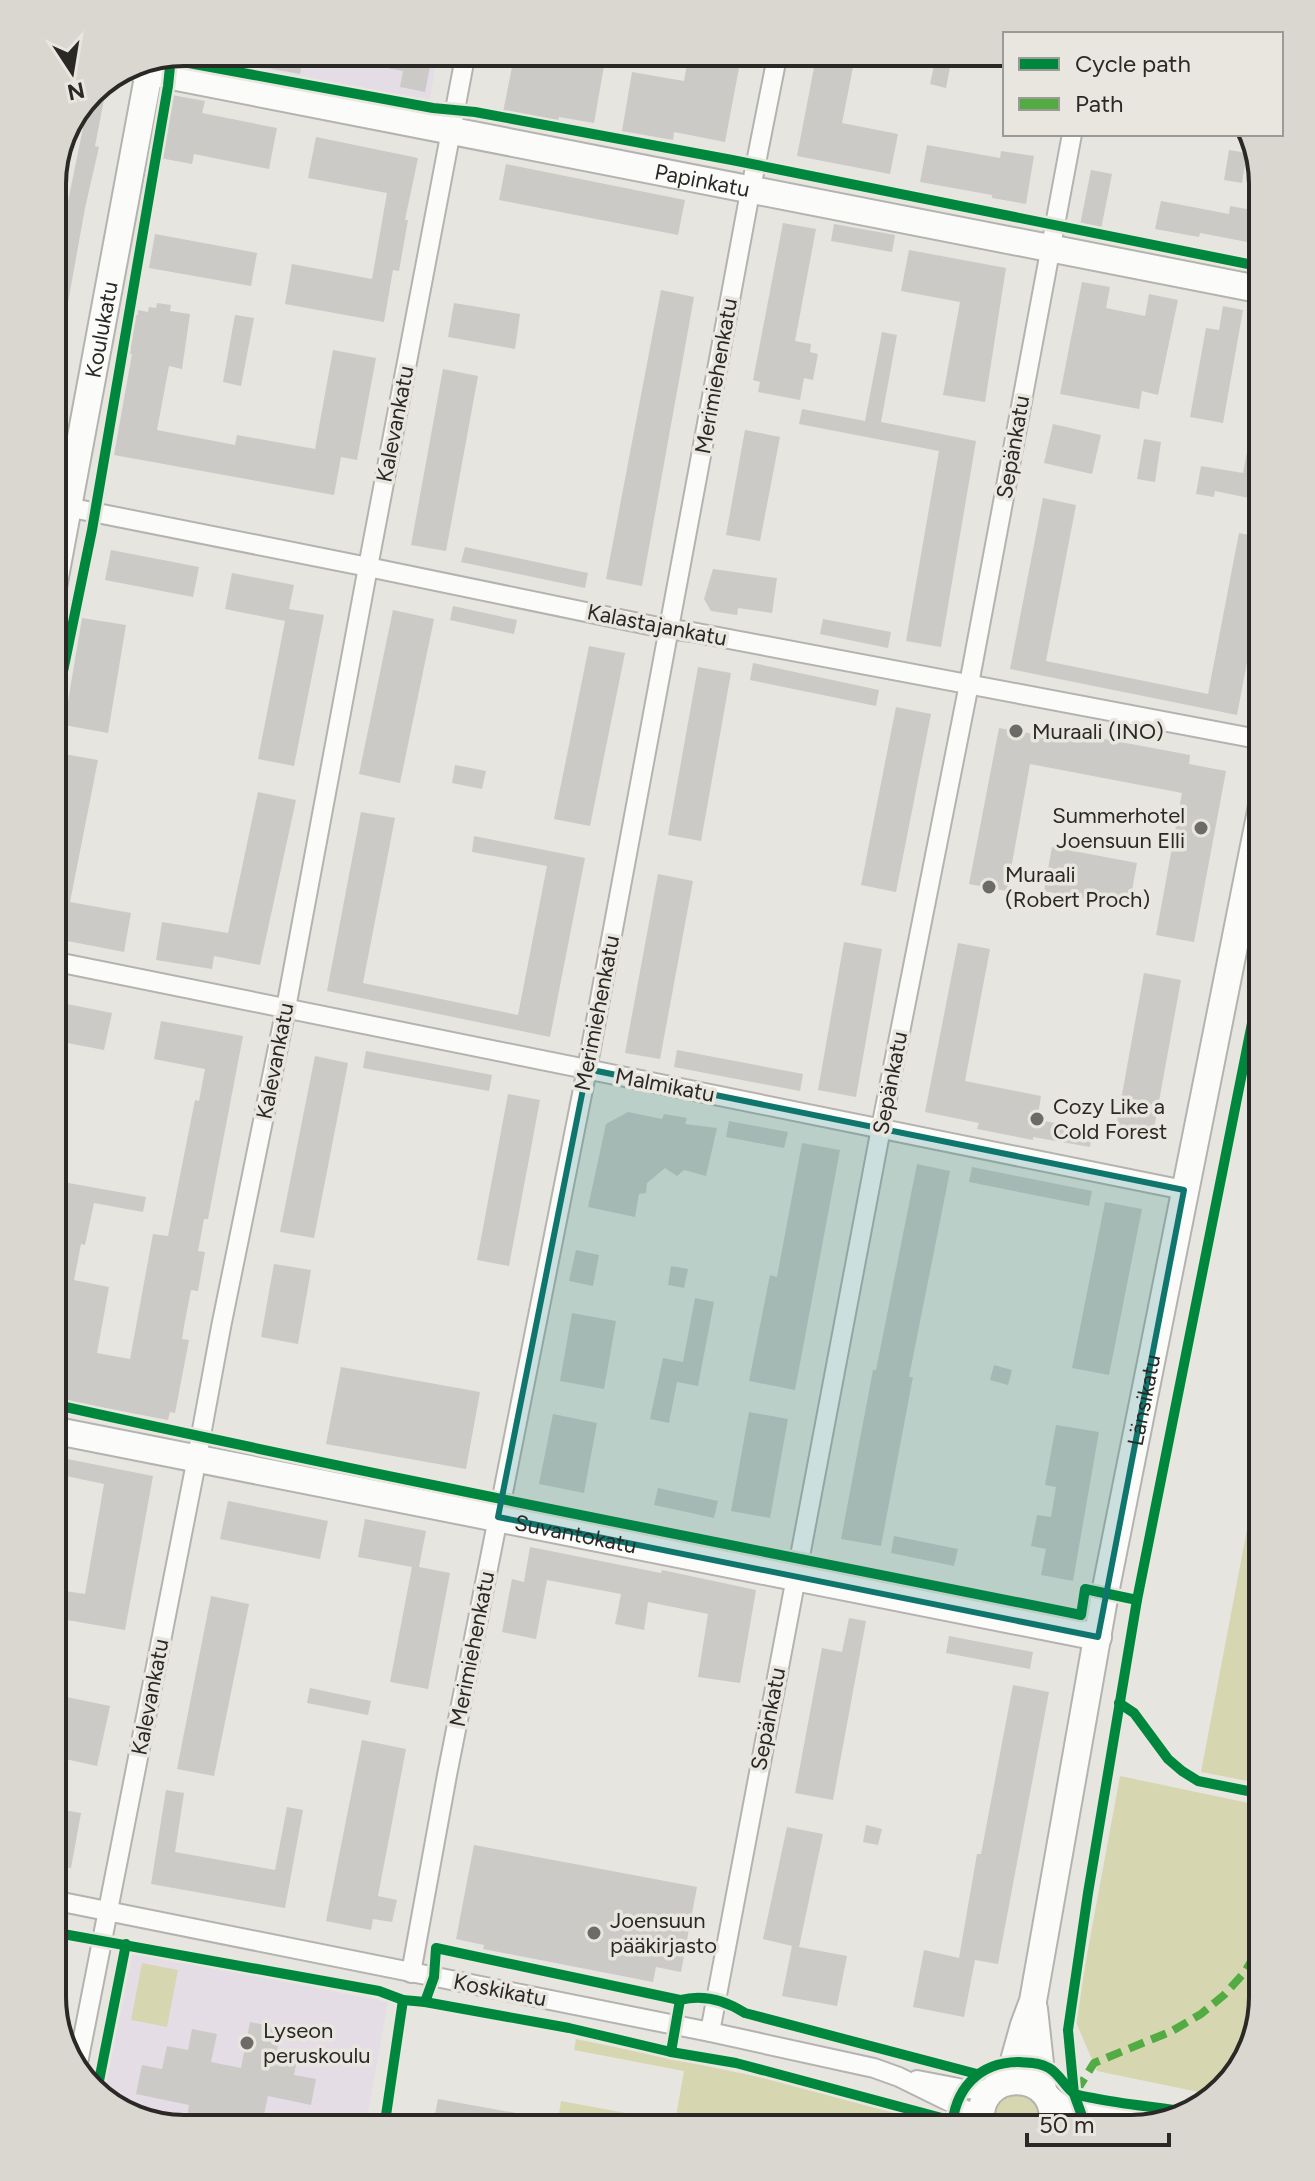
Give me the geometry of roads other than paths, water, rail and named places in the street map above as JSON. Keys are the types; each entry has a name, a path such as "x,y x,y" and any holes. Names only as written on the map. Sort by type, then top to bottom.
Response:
{"street":[{"name":"Kalevankatu","path":"80,2052 286,1008 463,66"},
{"name":"Merimiehenkatu","path":"411,1973 447,1775 587,1069 775,66"},
{"name":"Papinkatu","path":"154,70 1249,287"},
{"name":"Koulukatu","path":"66,476 146,73"},
{"name":"Sepänkatu","path":"710,2032 1072,136"},
{"name":"Kalastajankatu","path":"66,507 668,629 1249,737"},
{"name":"Länsikatu","path":"980,2115 981,2108 1000,2086 1033,2001 1098,1637 1249,870"},
{"name":"Malmikatu","path":"66,964 1184,1190"},
{"name":"Suvantokatu","path":"66,1433 1098,1637"},
{"name":"Koskikatu","path":"66,1903 710,2032 874,2068 899,2077 972,2115"},
{"name":"Länsikatu","path":"1033,2001 1046,2095 1052,2115"},
{"name":"Koskikatu","path":"899,2077 964,2089 1000,2086"},
{"path":"1000,2086 1025,2082 1046,2095 1059,2109 1084,2115"}],"place":[{"name":"Muraali (INO)","path":"1016,731"},
{"name":"Summerhotel Joensuun Elli","path":"1201,828"},
{"name":"Muraali (Robert Proch)","path":"989,887"},
{"name":"Cozy Like a Cold Forest","path":"1037,1119"},
{"name":"Joensuun pääkirjasto","path":"594,1933"},
{"name":"Lyseon peruskoulu","path":"247,2043"}]}
